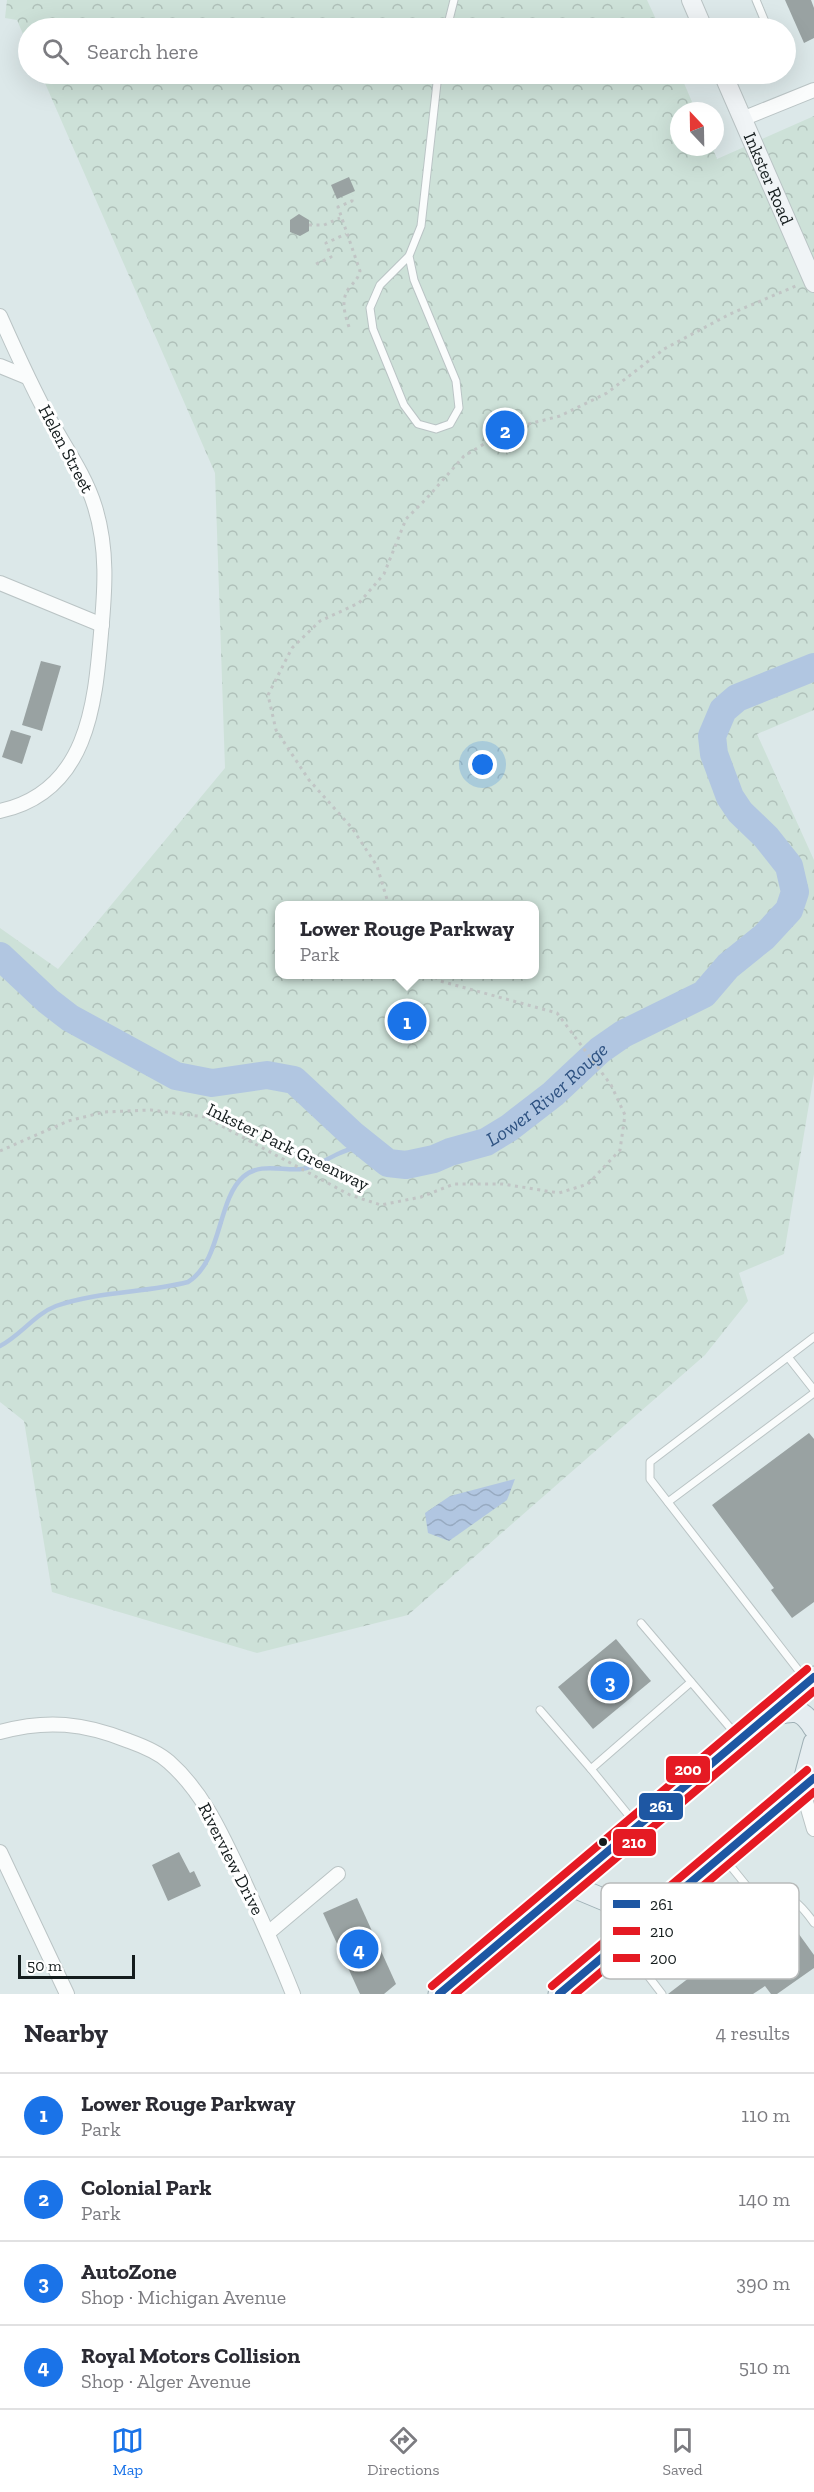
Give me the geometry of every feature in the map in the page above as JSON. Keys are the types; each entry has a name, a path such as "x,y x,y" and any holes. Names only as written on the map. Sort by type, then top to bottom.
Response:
{"main road":[{"path":"691,0 699,18"},
{"name":"Inkster Road","path":"727,84 814,283"},
{"path":"439,1994 811,1680"},
{"path":"765,1717 792,1710 808,1718 814,1728"},
{"path":"690,1883 810,1787 814,1743"},
{"path":"569,1885 601,1898"},
{"path":"560,1994 601,1959"}],"street":[{"path":"742,119 814,90"},
{"name":"Helen Street","path":"0,316 27,377 82,476 95,507 105,560 102,625 92,710 75,757 45,790 19,805 0,811"},
{"path":"0,366 27,377"},
{"path":"0,583 102,625"},
{"name":"Riverview Drive","path":"0,1732 42,1725 82,1725 149,1748 168,1761 204,1802 220,1830 268,1933 293,1994"},
{"path":"810,1787 814,1829"},
{"path":"0,1852 67,1994"},
{"path":"268,1933 338,1874"}],"lane":[{"path":"450,18 454,0"},
{"path":"756,0 764,18"},
{"path":"409,256 414,280 456,381 459,408 450,424 436,429 418,424 404,405 374,329 370,308 380,285 409,256 421,226 437,84"},
{"path":"811,1680 650,1479 650,1462 814,1337"},
{"path":"668,1502 814,1391 788,1357"},
{"path":"640,1623 740,1739"},
{"path":"591,1770 691,1682"},
{"path":"540,1710 638,1827"},
{"path":"722,1856 744,1883"},
{"path":"799,1902 814,1923"},
{"path":"651,1979 663,1994"}],"path":[{"path":"339,206 352,201 353,195"},
{"path":"336,199 339,206 338,212 360,271 345,295 343,309 349,327"},
{"path":"309,225 324,225 340,218"},
{"path":"316,264 331,257 326,243 346,234"},
{"path":"388,901 377,866 352,828 309,780 276,730 268,695 292,648 320,621 359,603 384,574 406,519 464,456 509,429 560,416 607,393 664,349 730,314 793,287"},
{"name":"Inkster Park Greenway","path":"0,1150 68,1121 104,1112 151,1110 205,1117 350,1195 381,1206 421,1197 453,1184 503,1184 559,1193 588,1184 620,1149 625,1115 611,1085 557,1013 437,979"}],"green space":[{"path":"7,0 647,0 655,18 18,18 18,22 17,20 5,18"},
{"path":"45,84 684,84 692,102 670,102 670,156 716,156 717,159 814,116 814,710 757,734 814,860 814,1074 784,1254 739,1273 748,1301 705,1355 408,1615 257,1653 52,1592 24,1421 0,1402 0,928 58,969 225,768 215,473"}],"water":[{"path":"515,1479 507,1500 449,1541 428,1533 425,1513 450,1496"}],"building":[{"path":"785,0 811,0 814,8 814,38 804,43 796,25 796,18 793,18"},
{"path":"349,177 355,191 337,199 331,185"},
{"path":"299,214 309,220 309,231 300,236 290,232 290,220"},
{"path":"41,661 61,666 42,731 22,725"},
{"path":"11,730 31,736 22,764 2,757"},
{"path":"809,1433 814,1439 814,1602 792,1618 771,1590 774,1588 712,1505"},
{"path":"616,1639 651,1681 593,1729 558,1687"},
{"path":"179,1852 190,1873 194,1871 201,1886 168,1901 152,1865"},
{"path":"357,1898 396,1984 384,1994 360,1994 323,1913"},
{"path":"799,1934 814,1955 814,1968 799,1979"},
{"path":"688,1979 798,1979 777,1994 771,1994 765,1986 753,1994 668,1994"}],"waterway":[{"name":"Lower River Rouge","path":"0,956 48,1001 70,1018 176,1076 212,1083 267,1075 294,1080 353,1135 388,1163 406,1165 434,1159 486,1142 509,1128 553,1094 600,1050 623,1034 704,994 728,966 764,937 789,910 795,892 789,866 766,837 740,812 730,797 714,754 712,736 723,710 737,698 814,667"},
{"path":"0,1346 41,1314 56,1306 88,1297 188,1282 207,1260 228,1200 243,1177 250,1172 264,1168 307,1168 366,1144"}],"transit line":[{"name":"200","path":"432,1986 807,1669"},
{"name":"261","path":"439,1994 814,1677"},
{"name":"210","path":"455,1994 814,1691"},
{"name":"200","path":"674,1883 807,1770"},
{"name":"261","path":"690,1883 814,1778"},
{"name":"210","path":"706,1883 814,1792"},
{"name":"200","path":"552,1986 601,1944"},
{"name":"261","path":"559,1994 601,1958"},
{"name":"210","path":"575,1994 601,1972"}],"place":[{"name":"Colonial Park","path":"505,430"},
{"name":"Lower Rouge Parkway","path":"407,1021"},
{"name":"AutoZone","path":"610,1681"},
{"name":"Royal Motors Collision","path":"359,1949"}]}
